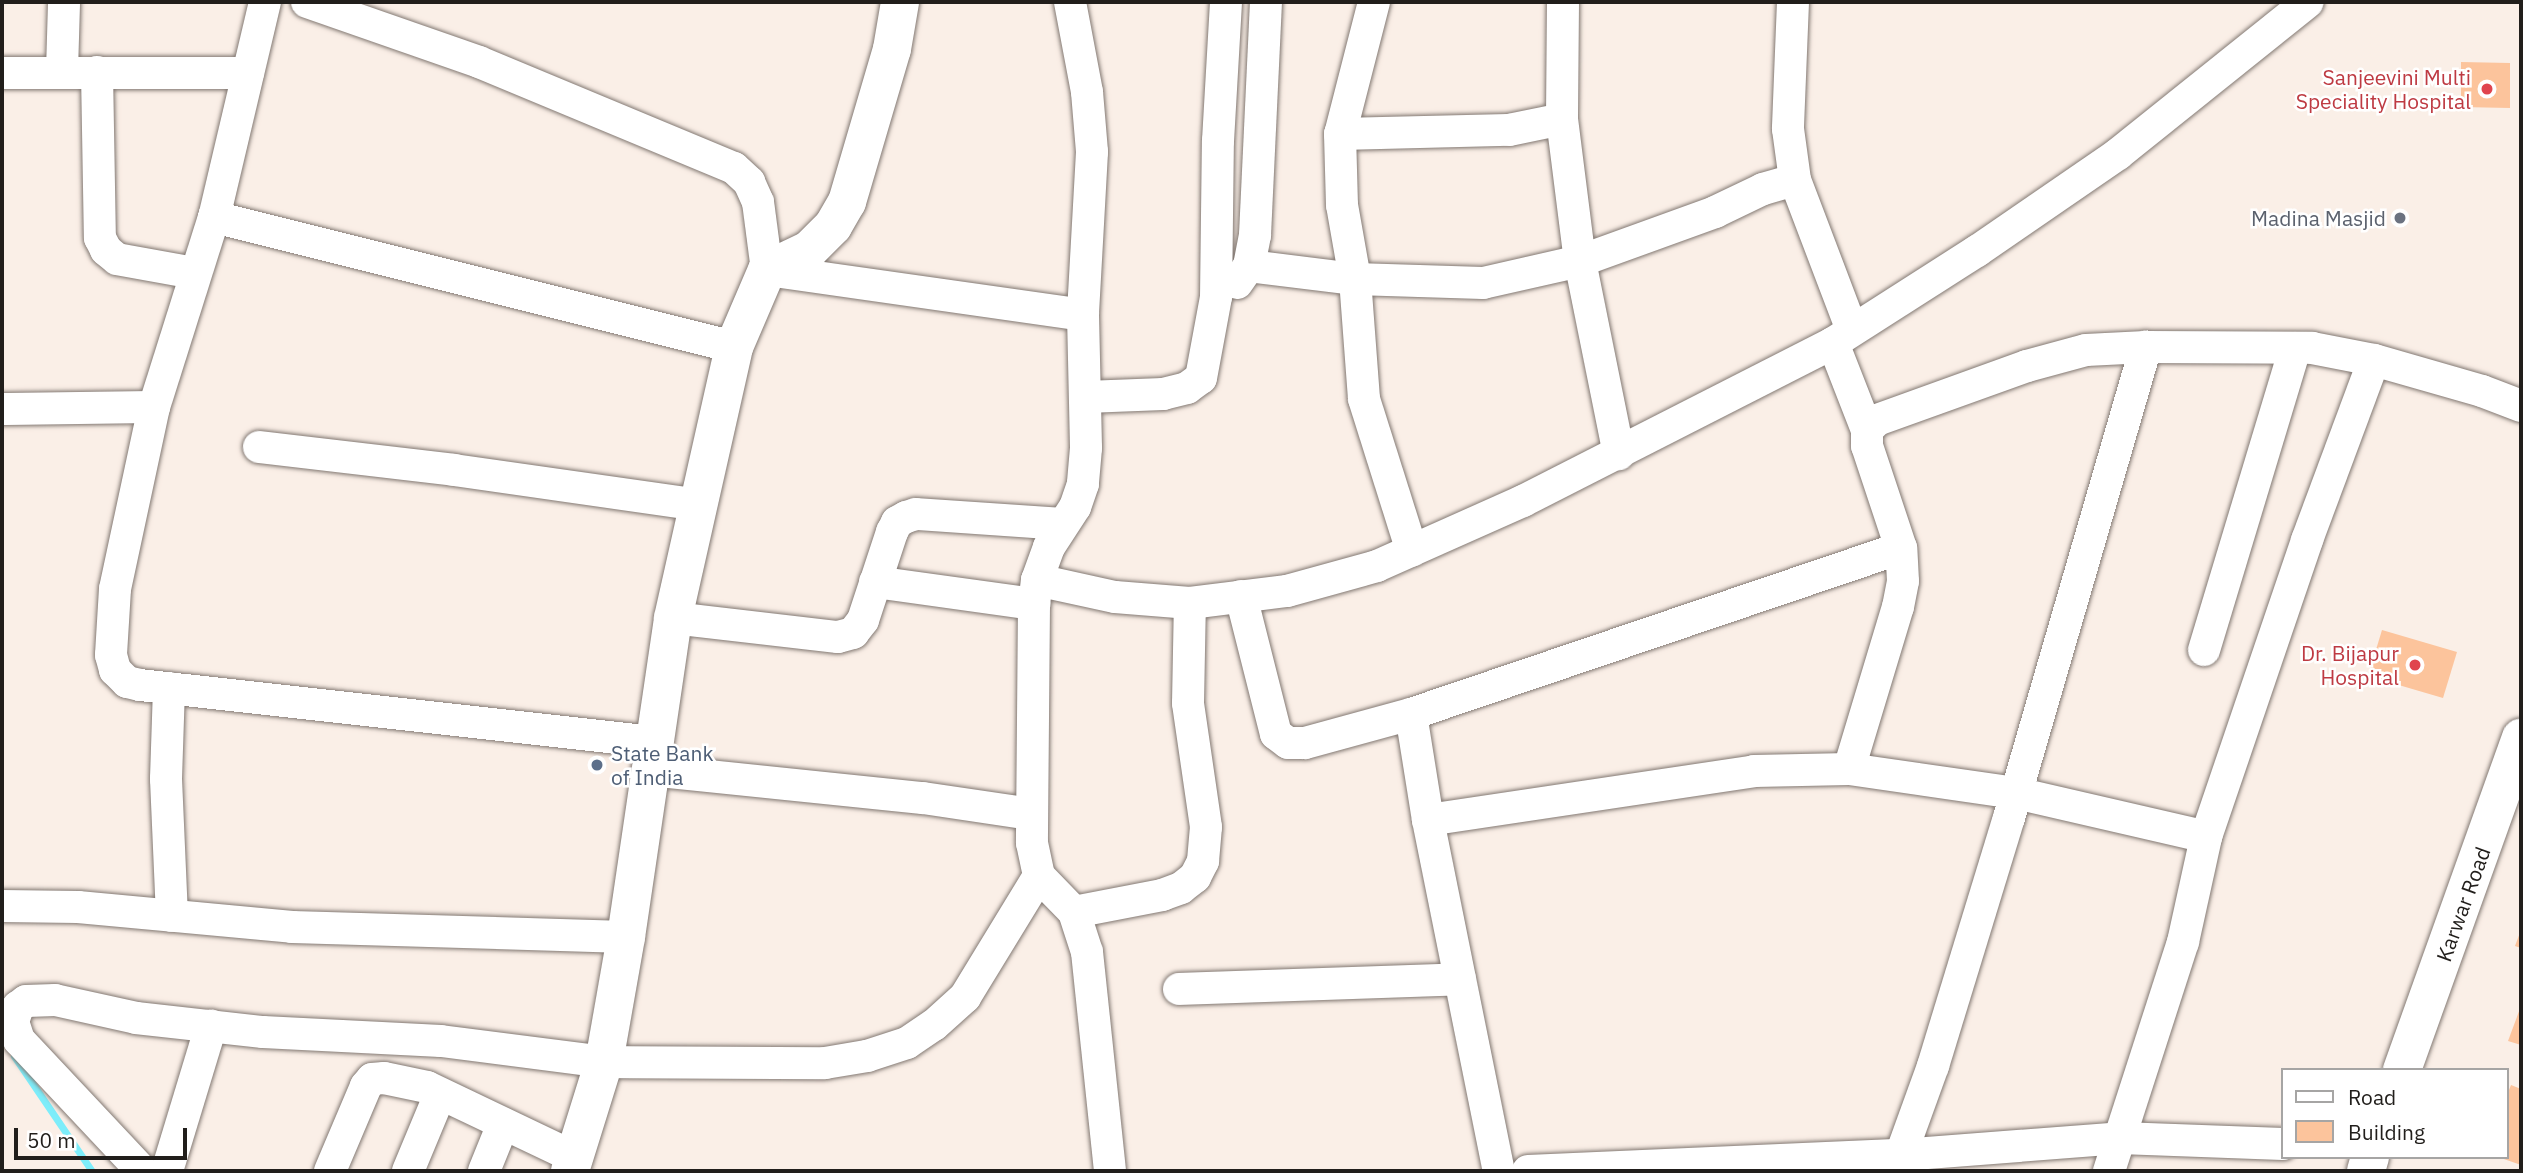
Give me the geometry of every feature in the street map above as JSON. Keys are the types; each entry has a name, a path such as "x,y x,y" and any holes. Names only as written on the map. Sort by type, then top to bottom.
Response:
{"main road":[{"path":"572,1164 604,1062 626,937 673,618 734,347 767,270 809,250 833,226 847,202 892,49 900,2"},
{"name":"Karwar Road","path":"2403,1068 2520,745"}],"street":[{"path":"62,71 64,2"},
{"path":"265,2 214,217 194,273 154,407 116,589 111,655 115,670 127,682 652,756 1032,814"},
{"path":"307,2 373,13 479,62 734,168 749,183 758,202 767,270 1083,315"},
{"path":"1070,2 1087,92 1092,152 1083,315 1086,397 1083,484 1075,507 1049,547 1035,592 1032,843 1039,876 1074,912 1087,952 1110,1171"},
{"path":"1086,397 1163,394 1187,388 1200,377 1216,297 1218,141 1226,2"},
{"path":"1216,297 1236,285 1249,266 1255,235 1266,2"},
{"path":"1374,2 1340,134 1342,205 1355,279 1364,399 1412,551"},
{"path":"1563,2 1562,119 1580,261 1619,454"},
{"path":"1793,2 1788,129 1795,180 1843,336 1867,429 1867,446 1901,548 1903,581 1898,607 1849,769"},
{"path":"875,582 1190,603 1316,584 1377,566 1619,454 1843,336 1977,251 2118,154 2308,2"},
{"path":"97,72 100,238 106,250 117,259 194,273"},
{"path":"2,73 248,73"},
{"path":"1340,134 1509,130 1562,119"},
{"path":"1249,266 1355,279 1483,283 1580,261 1715,212 1763,189 1795,180"},
{"path":"214,217 734,347"},
{"path":"1867,429 1877,420 2026,366 2086,350 2146,347 2295,348 2374,360 2482,391 2521,406"},
{"path":"1898,1163 1933,1066 2016,793 2146,347"},
{"path":"2204,650 2295,348"},
{"path":"2109,1171 2183,942 2206,837 2307,540 2374,360"},
{"path":"2,409 154,407"},
{"path":"259,447 454,470 699,506"},
{"path":"673,618 838,637 853,633 863,620 892,533 898,522 906,516 916,514 1062,524"},
{"path":"1241,596 1276,734 1288,743 1305,743 1411,714 1901,548"},
{"path":"1074,912 1162,895 1181,888 1195,877 1203,861 1206,827 1188,703 1190,603"},
{"path":"169,688 166,779 172,916"},
{"path":"1411,714 1428,820 1499,1171"},
{"path":"1428,820 1755,771 1849,769 2016,793 2206,837"},
{"path":"142,1171 19,1040 13,1022 18,1007 36,999 55,1000 136,1018 263,1032 441,1041 604,1062 825,1063 867,1056 907,1044 965,998 1039,876"},
{"path":"2,906 78,907 292,927 626,937"},
{"path":"1180,989 1460,979"},
{"path":"167,1171 211,1026"},
{"path":"408,1171 433,1091 441,1041"},
{"path":"330,1171 366,1086 372,1079 384,1078 433,1091 503,1124 572,1164"},
{"path":"484,1171 503,1124"},
{"path":"1528,1171 1898,1163 2120,1138 2282,1144"}],"building":[{"path":"2461,62 2510,63 2510,108 2461,107"},
{"path":"2382,630 2457,652 2443,698 2368,676"},
{"path":"2521,930 2521,948 2515,946"},
{"path":"2521,1006 2521,1045 2508,1041"},
{"path":"2511,1085 2521,1089 2521,1165 2504,1159 2509,1159"}],"waterway":[{"path":"14,1056 92,1171"}],"place":[{"name":"Sanjeevini Multi Speciality Hospital","path":"2487,89"},
{"name":"Madina Masjid","path":"2400,218"},
{"name":"Dr. Bijapur Hospital","path":"2415,665"},
{"name":"State Bank of India","path":"597,765"}]}
